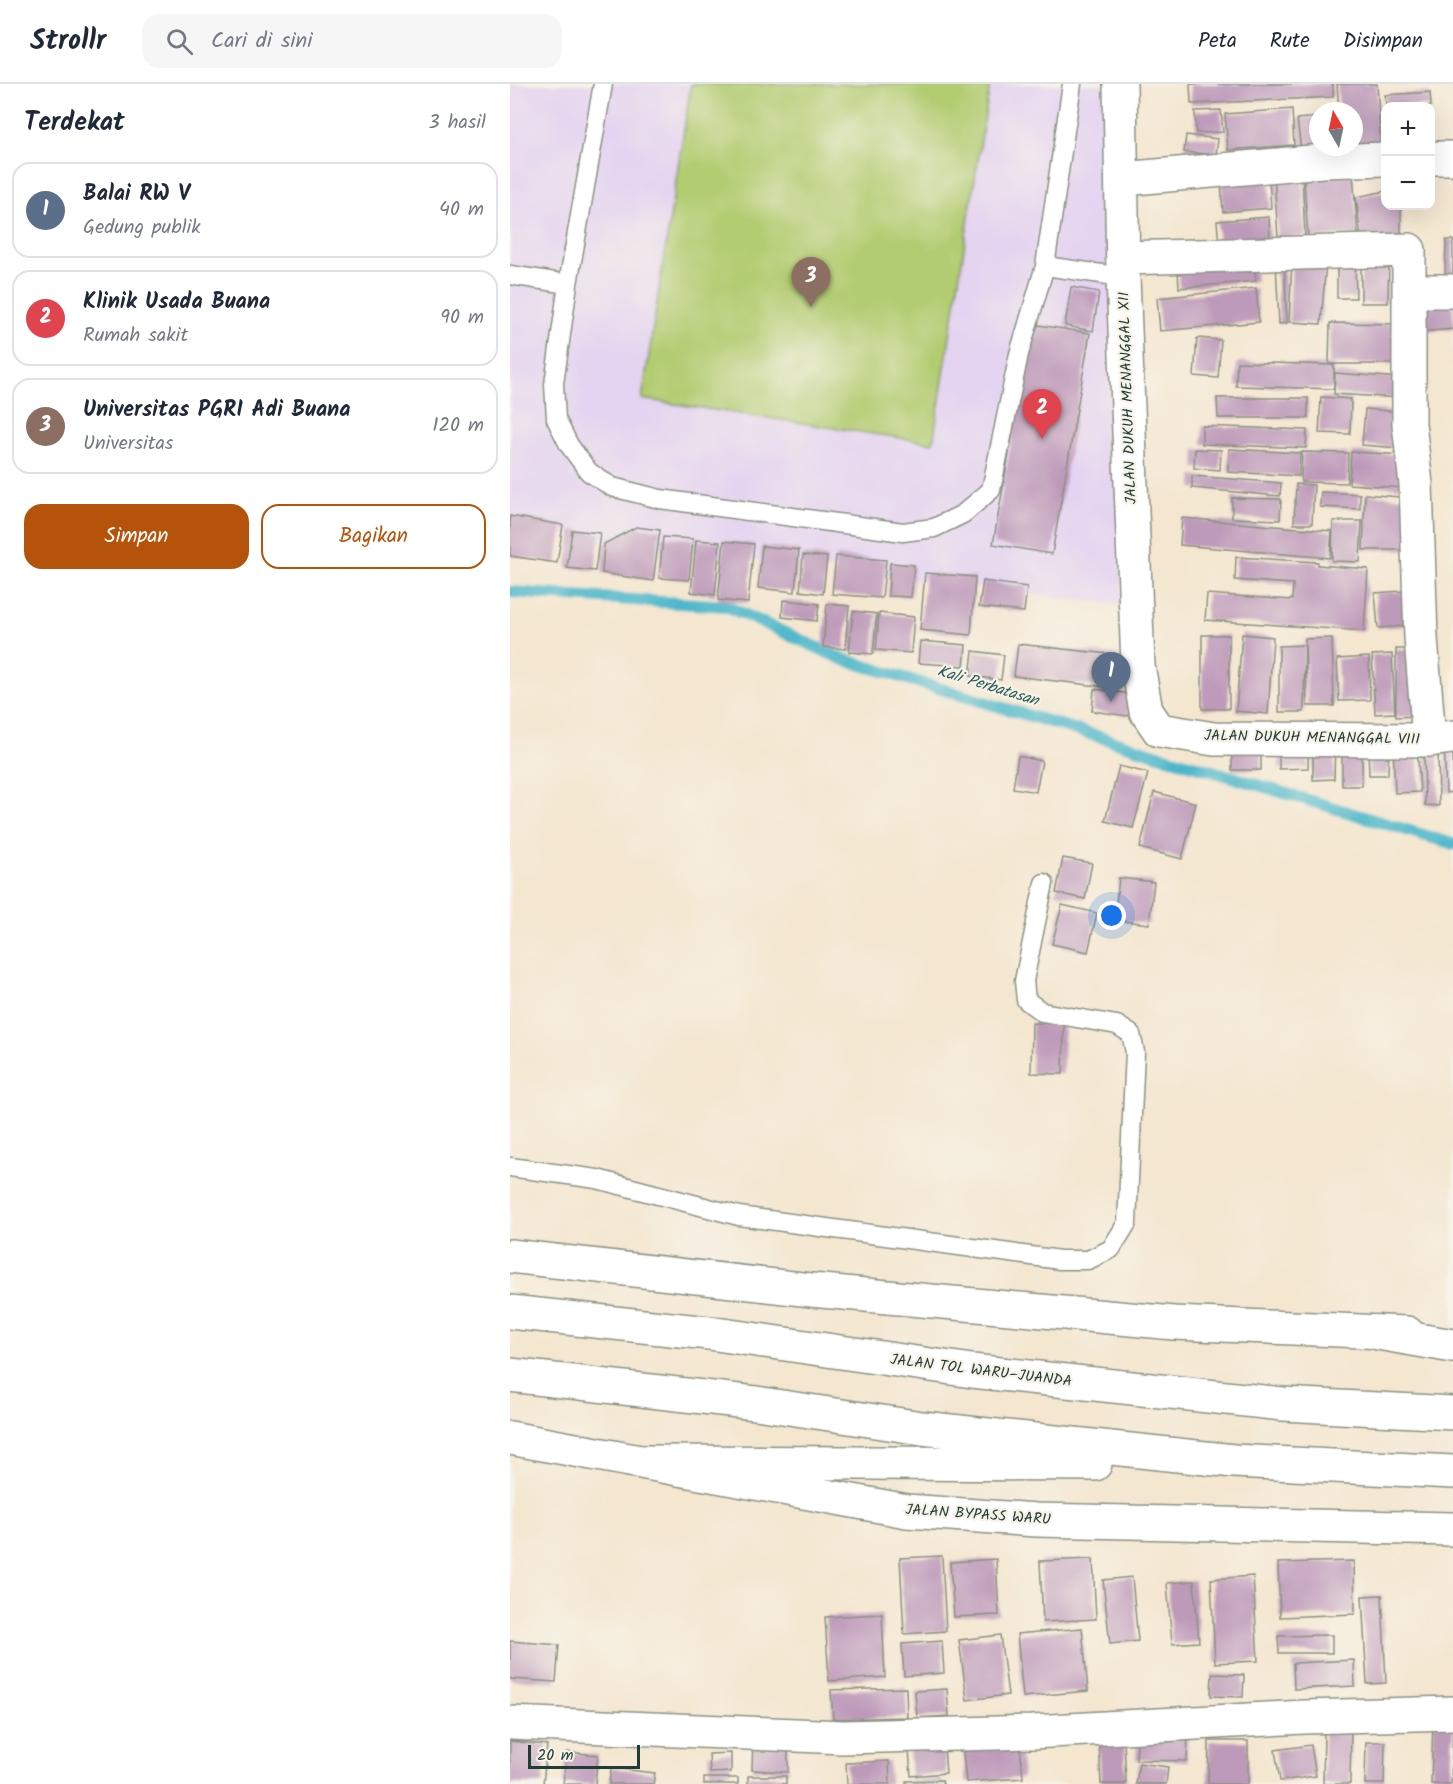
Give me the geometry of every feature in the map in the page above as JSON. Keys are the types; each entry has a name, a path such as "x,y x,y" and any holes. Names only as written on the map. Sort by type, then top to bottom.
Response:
{"main road":[{"name":"JALAN DUKUH MENANGGAL XII","path":"1120,84 1123,267 1138,666 1146,711"},
{"path":"1435,158 1453,158"},
{"path":"1123,179 1322,161 1381,159"},
{"path":"1123,267 1409,250 1409,424 1416,484 1421,638 1441,739"},
{"path":"1410,291 1453,291"},
{"name":"JALAN DUKUH MENANGGAL VIII","path":"1146,711 1159,730 1214,739 1441,739"},
{"path":"510,1256 812,1290 1174,1323 1378,1333 1453,1333"},
{"name":"JALAN TOL WARU–JUANDA","path":"510,1312 710,1333 972,1371 1283,1404 1453,1413"},
{"path":"1378,1333 1453,1346"},
{"path":"510,1375 756,1403 922,1428 1234,1461 1453,1472"},
{"name":"JALAN BYPASS WARU","path":"510,1438 907,1511 1036,1520 1453,1529"},
{"path":"644,1462 1037,1465 1234,1461"},
{"path":"510,1723 843,1737 1032,1732 1453,1713"}],"lane":[{"path":"603,84 568,284 554,384 556,419 569,445 589,472 612,487 660,499 903,532 934,528 963,514 991,490 1019,354 1045,266 1072,84"},
{"path":"1045,266 1123,267"},
{"path":"510,275 568,284"},
{"path":"510,1167 597,1179 739,1216 1060,1260 1088,1260 1111,1249 1127,1222 1136,1052 1131,1034 1117,1025 1042,1012 1026,1000 1024,981 1044,883"}],"shaded area":[{"path":"510,84 1104,84 1122,606 510,529"}],"green space":[{"path":"691,84 990,84 933,443 642,399"}],"building":[{"path":"1190,84 1333,84 1333,97 1191,104"},
{"path":"1337,84 1377,84 1381,149 1363,148 1363,102 1338,102"},
{"path":"1430,92 1431,102 1386,102 1385,95"},
{"path":"1292,109 1294,145 1228,150 1225,114"},
{"path":"1221,110 1223,132 1196,133 1195,111"},
{"path":"1309,118 1309,149 1301,150 1297,119"},
{"path":"1186,135 1218,139 1216,155 1184,152"},
{"path":"1302,173 1305,236 1278,238 1274,175"},
{"path":"1353,175 1358,235 1308,238 1304,178"},
{"path":"1269,177 1271,208 1223,212 1221,180"},
{"path":"1381,192 1381,210 1401,210 1401,240 1361,239 1356,197"},
{"path":"1269,217 1270,243 1219,246 1217,221"},
{"path":"1446,240 1453,240 1453,275 1445,275"},
{"path":"1361,258 1389,258 1388,303 1361,303"},
{"path":"1292,259 1326,262 1321,324 1289,322"},
{"path":"1337,260 1355,260 1356,298 1337,298"},
{"path":"1276,262 1284,263 1287,323 1279,324"},
{"path":"1254,264 1256,281 1179,288 1178,270"},
{"path":"1071,287 1099,292 1093,331 1065,326"},
{"path":"1256,288 1259,322 1160,331 1157,298"},
{"path":"1453,299 1453,329 1418,332 1416,302"},
{"path":"1330,323 1406,324 1406,364 1329,364"},
{"path":"1032,324 1090,333 1052,554 993,544"},
{"path":"1197,338 1221,340 1218,378 1194,376"},
{"path":"1237,362 1334,365 1334,389 1236,386"},
{"path":"1335,373 1401,378 1401,398 1334,394"},
{"path":"1321,397 1351,399 1350,434 1319,433"},
{"path":"1217,398 1308,398 1308,418 1218,418"},
{"path":"1365,409 1401,412 1398,448 1362,445"},
{"path":"1202,426 1307,430 1306,448 1202,444"},
{"path":"1195,449 1221,450 1220,470 1194,468"},
{"path":"1229,449 1300,453 1299,476 1228,472"},
{"path":"1302,452 1348,453 1347,483 1301,482"},
{"path":"1351,452 1407,455 1404,488 1349,484"},
{"path":"1192,476 1281,483 1280,496 1192,488"},
{"path":"1296,484 1314,485 1312,524 1294,524"},
{"path":"1321,492 1360,494 1360,509 1320,507"},
{"path":"1365,494 1411,498 1411,550 1363,550"},
{"path":"1232,498 1281,499 1280,520 1232,518"},
{"path":"510,516 563,525 557,563 510,556"},
{"path":"1182,518 1332,531 1330,558 1180,545"},
{"path":"1333,521 1362,521 1360,562 1332,561"},
{"path":"636,527 660,530 653,581 602,573 604,544"},
{"path":"572,530 600,533 595,571 567,568"},
{"path":"663,537 693,539 689,580 659,578"},
{"path":"696,540 720,542 715,595 691,592"},
{"path":"724,541 754,544 748,603 718,600"},
{"path":"762,546 799,550 795,592 758,588"},
{"path":"803,555 827,557 823,594 800,591"},
{"path":"836,556 886,560 882,598 832,594"},
{"path":"1236,557 1318,562 1318,565 1368,569 1364,631 1205,620 1207,594 1292,600 1293,584 1235,580"},
{"path":"890,563 914,565 911,597 888,596"},
{"path":"925,573 975,577 971,635 920,630"},
{"path":"983,581 1027,587 1024,612 979,607"},
{"path":"1403,591 1405,626 1378,628 1375,593"},
{"path":"783,600 819,604 817,621 782,617"},
{"path":"827,604 849,606 845,649 823,647"},
{"path":"853,611 877,614 873,654 849,652"},
{"path":"879,613 914,617 911,653 876,650"},
{"path":"1242,634 1273,637 1268,714 1236,711"},
{"path":"1202,635 1229,635 1229,709 1202,709"},
{"path":"1332,638 1334,706 1307,706 1305,639"},
{"path":"920,641 966,645 964,666 918,663"},
{"path":"1018,644 1118,655 1114,688 1014,676"},
{"path":"1305,645 1304,712 1279,712 1279,646"},
{"path":"1396,649 1418,649 1418,716 1396,717"},
{"path":"973,651 1004,655 1001,680 970,676"},
{"path":"1392,654 1395,713 1375,714 1372,655"},
{"path":"1369,657 1370,700 1339,701 1337,659"},
{"path":"1094,689 1131,694 1128,716 1092,711"},
{"path":"1444,742 1453,742 1453,792 1446,793"},
{"path":"1232,743 1261,743 1261,770 1232,770"},
{"path":"1313,743 1335,743 1334,779 1313,780"},
{"path":"1342,745 1362,745 1362,786 1342,786"},
{"path":"1417,745 1420,792 1395,793 1393,747"},
{"path":"1368,747 1389,747 1388,775 1369,775"},
{"path":"1308,748 1308,768 1279,769 1279,749"},
{"path":"1424,751 1438,751 1439,806 1425,805"},
{"path":"1018,756 1042,761 1036,792 1013,788"},
{"path":"1119,766 1148,773 1133,828 1105,821"},
{"path":"1154,792 1196,803 1182,859 1140,848"},
{"path":"1063,858 1092,863 1085,899 1056,893"},
{"path":"1119,878 1154,882 1149,924 1114,920"},
{"path":"1062,905 1097,913 1088,952 1052,944"},
{"path":"1032,1023 1064,1024 1063,1074 1031,1073"},
{"path":"942,1556 946,1631 904,1634 900,1558"},
{"path":"996,1559 999,1615 954,1617 950,1562"},
{"path":"1093,1559 1096,1619 1043,1622 1040,1561"},
{"path":"1354,1561 1355,1614 1280,1617 1278,1563"},
{"path":"1253,1576 1258,1661 1215,1663 1211,1579"},
{"path":"1132,1577 1138,1641 1110,1644 1103,1580"},
{"path":"1194,1581 1199,1642 1172,1644 1167,1583"},
{"path":"1382,1595 1386,1683 1367,1684 1362,1596"},
{"path":"882,1614 885,1677 829,1681 825,1617"},
{"path":"1082,1628 1088,1691 1023,1697 1017,1634"},
{"path":"1000,1635 1008,1695 967,1700 959,1640"},
{"path":"1332,1635 1332,1653 1279,1653 1278,1636"},
{"path":"510,1641 559,1645 556,1682 510,1679"},
{"path":"942,1641 944,1673 904,1676 902,1644"},
{"path":"1354,1660 1355,1686 1294,1689 1293,1663"},
{"path":"1212,1674 1244,1675 1243,1697 1211,1696"},
{"path":"906,1688 907,1717 833,1719 831,1690"},
{"path":"947,1689 949,1716 917,1718 915,1691"},
{"path":"1433,1724 1453,1724 1451,1784 1431,1784"},
{"path":"1324,1732 1351,1732 1350,1784 1323,1784"},
{"path":"1138,1733 1188,1734 1187,1761 1136,1760"},
{"path":"753,1739 788,1739 788,1772 752,1770"},
{"path":"1124,1740 1126,1784 1101,1784 1099,1741"},
{"path":"510,1741 547,1745 543,1784 510,1784"},
{"path":"1209,1741 1248,1741 1248,1784 1208,1784"},
{"path":"1366,1742 1385,1742 1384,1784 1365,1784"},
{"path":"1020,1745 1023,1778 966,1782 963,1751"},
{"path":"1311,1745 1316,1776 1280,1781 1275,1750"},
{"path":"944,1747 946,1773 911,1776 909,1750"},
{"path":"567,1752 598,1755 595,1784 563,1784"},
{"path":"731,1753 731,1772 710,1773 709,1754"},
{"path":"889,1761 890,1784 847,1784 846,1763"},
{"path":"1139,1763 1168,1767 1166,1784 1136,1784"},
{"path":"611,1768 655,1773 653,1784 609,1784"},
{"path":"748,1776 786,1776 786,1784 748,1784"},
{"path":"704,1778 738,1778 738,1784 704,1784"},
{"path":"942,1780 943,1784 906,1784 906,1781"}],"waterway":[{"name":"Kali Perbatasan","path":"510,592 726,606 842,659 1453,844"}],"place":[{"name":"Universitas PGRI Adi Buana","path":"811,307"},
{"name":"Klinik Usada Buana","path":"1042,439"},
{"name":"Balai RW V","path":"1111,702"}]}
